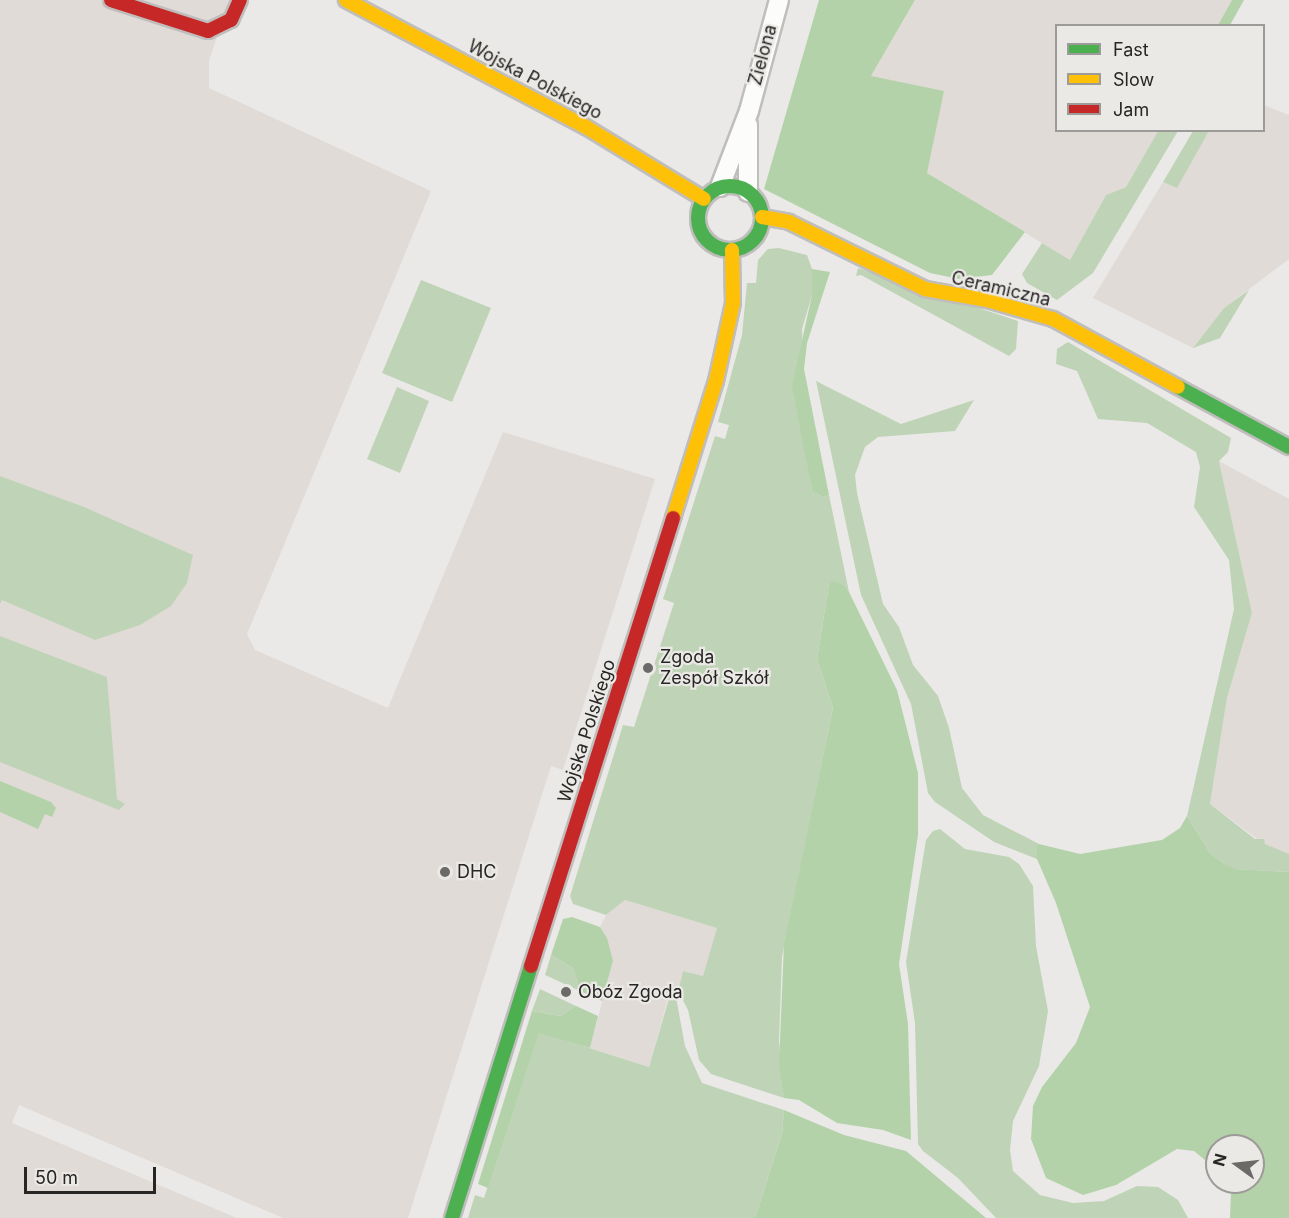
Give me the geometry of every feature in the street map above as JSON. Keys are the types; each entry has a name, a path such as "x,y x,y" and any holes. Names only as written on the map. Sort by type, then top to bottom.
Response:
{"street":[{"path":"111,0 208,31 231,20 240,0"},
{"name":"Wojska Polskiego","path":"346,0 586,127 704,199"},
{"name":"Zielona","path":"720,187 749,111 779,0"},
{"name":"Zielona","path":"748,192 749,111"},
{"path":"720,187 748,192 761,209 760,228 749,243 732,250 715,246 702,234 698,217 704,199 720,187"},
{"name":"Ceramiczna","path":"762,217 789,222 925,289 987,300 1053,319 1289,447"},
{"name":"Wojska Polskiego","path":"452,1218 719,369 733,303 732,250"}],"shaded area":[{"path":"0,0 229,0 209,61 209,88 431,191 247,634 255,650 388,708 503,432 655,479 563,770 551,766 408,1218 283,1218 19,1105 12,1123 237,1218 0,1218"},
{"path":"915,0 1232,0 1219,24 1055,24 1055,132 1157,132 1126,187 1106,195 1070,260 927,173 871,76"},
{"path":"1265,105 1289,115 1289,259 1224,308 1193,348 1093,298 1163,182 1177,187 1208,132 1265,132"},
{"path":"1219,461 1289,499 1289,854 1264,844 1210,804 1227,698 1252,613"},
{"path":"625,900 718,928 703,976 683,971 676,997 669,995 649,1067 590,1048 613,961 600,927 606,915"}],"green space":[{"path":"819,0 915,0 871,76 944,91 927,173 1025,232 992,275 959,279 930,273 764,189"},
{"path":"1232,0 1244,0 1231,24 1219,24"},
{"path":"1157,132 1177,132 1093,273 1057,300 1027,283 1022,274 1042,243 1070,260 1106,195 1126,187"},
{"path":"1192,132 1208,132 1177,188 1163,182"},
{"path":"779,248 807,255 812,269 812,295 802,329 807,463 812,491 823,497 829,495 849,592 844,585 829,584 817,659 833,708 782,957 779,1041 784,1098 711,1074 699,1060 688,1010 678,991 683,971 703,976 717,928 625,900 606,915 573,904 570,896 623,725 634,727 674,603 663,599 715,436 725,439 729,425 718,422 742,335 747,283 756,283 758,260 768,249"},
{"path":"858,268 1018,321 1016,349 1009,356 861,275 856,276"},
{"path":"812,269 830,272 807,343 804,369 829,495 823,497 812,491 792,386 812,295"},
{"path":"421,280 491,308 452,402 382,373"},
{"path":"1249,290 1220,338 1193,348 1224,308"},
{"path":"1068,342 1231,438 1228,452 1219,461 1252,613 1227,698 1210,804 1255,839 1264,839 1265,844 1289,854 1289,872 1235,869 1223,863 1210,853 1187,816 1234,609 1229,560 1194,507 1200,467 1196,452 1147,423 1098,419 1077,371 1056,364 1057,349"},
{"path":"816,381 901,424 974,400 955,431 878,437 865,447 855,475 857,493 883,604 899,627 913,665 938,696 949,728 962,788 983,815 1039,844 1037,859 994,842 935,802 928,793 911,704 861,595"},
{"path":"397,387 429,401 400,473 367,459"},
{"path":"0,476 84,507 193,555 187,583 171,606 140,625 95,640 2,600 0,604"},
{"path":"833,581 844,585 849,592 897,690 918,773 918,835 899,964 908,1024 911,1140 883,1130 837,1123 799,1100 784,1098 779,1065 784,944 833,708 817,659 829,584"},
{"path":"0,636 107,677 117,799 125,804 119,810 0,762"},
{"path":"0,781 51,802 56,808 52,817 45,814 38,829 0,812"},
{"path":"1187,816 1210,853 1236,869 1289,872 1289,1218 1230,1218 1231,1194 1265,1194 1265,1134 1205,1134 1205,1160 1194,1151 1177,1149 1116,1185 1083,1195 1046,1178 1031,1139 1033,1106 1042,1087 1076,1043 1090,1007 1056,903 1037,859 1037,847 1039,844 1080,854 1162,840 1180,828"},
{"path":"940,829 965,849 1009,857 1019,864 1033,886 1036,946 1048,1011 1039,1066 1013,1121 1010,1150 1013,1171 1040,1195 1073,1203 1104,1201 1137,1186 1158,1187 1178,1200 1188,1218 996,1218 958,1178 923,1151 918,1144 915,1023 906,962 926,840 933,831"},
{"path":"572,917 600,927 607,938 613,961 602,1001 580,991 573,968 551,955 563,919"},
{"path":"551,955 573,968 580,991 545,975"},
{"path":"540,989 576,1006 560,1016 532,1011"},
{"path":"670,995 676,997 685,1046 702,1083 784,1110 782,1134 755,1218 468,1218 475,1195 484,1198 539,1032 649,1067"},
{"path":"576,1006 598,1016 590,1048 539,1033 488,1188 478,1184 532,1011 560,1016"},
{"path":"784,1110 844,1135 906,1151 986,1218 755,1218 782,1134"}],"traffic: fast":[{"path":"730,186 748,192 756,200 762,218 756,236 748,244 730,250 712,244 704,236 698,218 704,200 712,192 730,186"},
{"path":"1178,387 1289,447"},
{"path":"452,1218 531,966"}],"traffic: slow":[{"path":"346,0 586,127 704,199"},
{"path":"762,217 789,222 925,289 987,300 1053,319 1178,387"},
{"path":"673,518 716,381 733,303 732,250"}],"traffic: jam":[{"path":"111,0 208,31 231,20 240,0"},
{"path":"531,966 673,518"}],"place":[{"name":"Zgoda Zespół Szkół","path":"648,668"},
{"name":"DHC","path":"445,872"},
{"name":"Obóz Zgoda","path":"566,992"}]}
